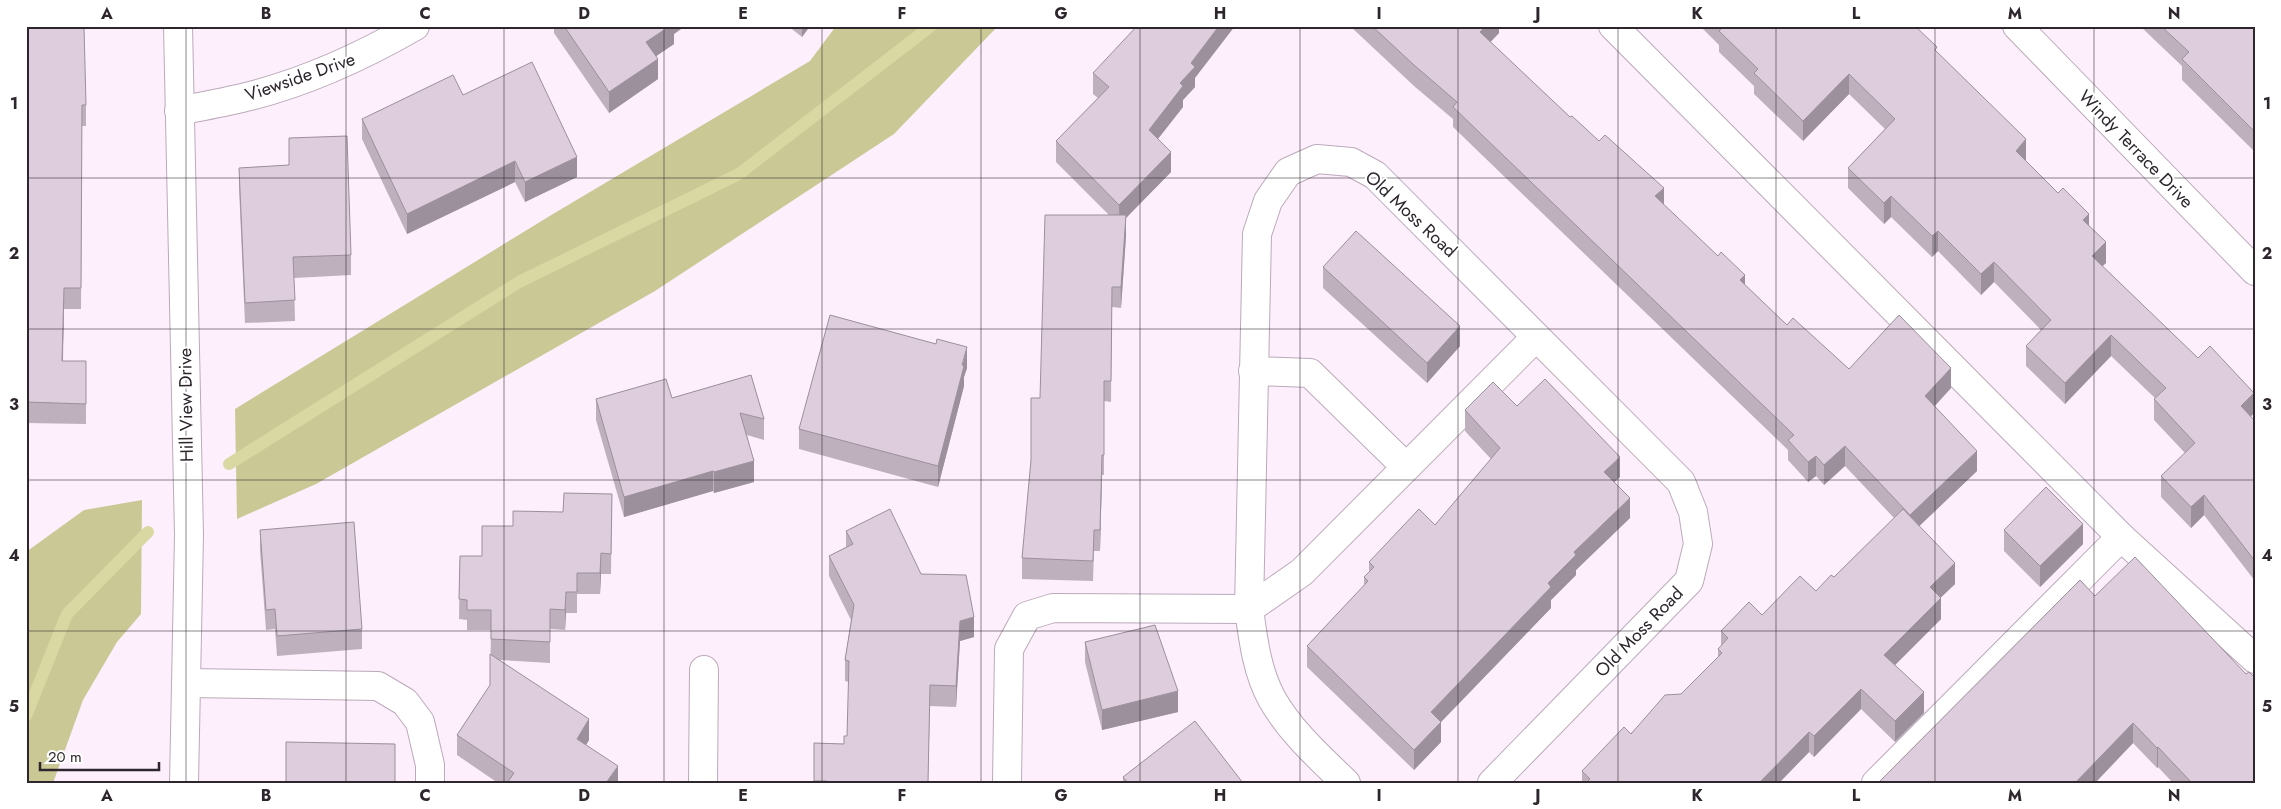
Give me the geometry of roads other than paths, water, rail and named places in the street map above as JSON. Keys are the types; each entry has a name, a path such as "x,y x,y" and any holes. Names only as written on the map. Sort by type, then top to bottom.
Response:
{"street":[{"name":"Hill View Drive","path":"178,26 189,535 184,783"},
{"name":"Viewside Drive","path":"179,111 251,96 314,76 373,50 415,26"},
{"path":"1613,26 2121,537 2255,659"},
{"name":"Windy Terrace Drive","path":"2017,26 2255,271"},
{"name":"Old Moss Road","path":"1346,783 1296,734 1271,698 1256,656 1249,609 1257,234 1268,201 1288,172 1317,159 1351,162 1375,175 1681,482 1693,512 1698,544 1689,581 1492,783"},
{"path":"1007,783 1009,650 1027,616 1053,608 1249,609 1302,572 1536,337"},
{"path":"1254,372 1310,373 1406,467"},
{"path":"1876,783 2121,537"},
{"path":"703,783 704,670"},
{"path":"187,683 378,686 405,702 420,722 430,765 430,783"}],"waterway":[{"path":"229,464 519,282 739,174 931,26"},
{"path":"26,716 67,614 148,532"}]}
